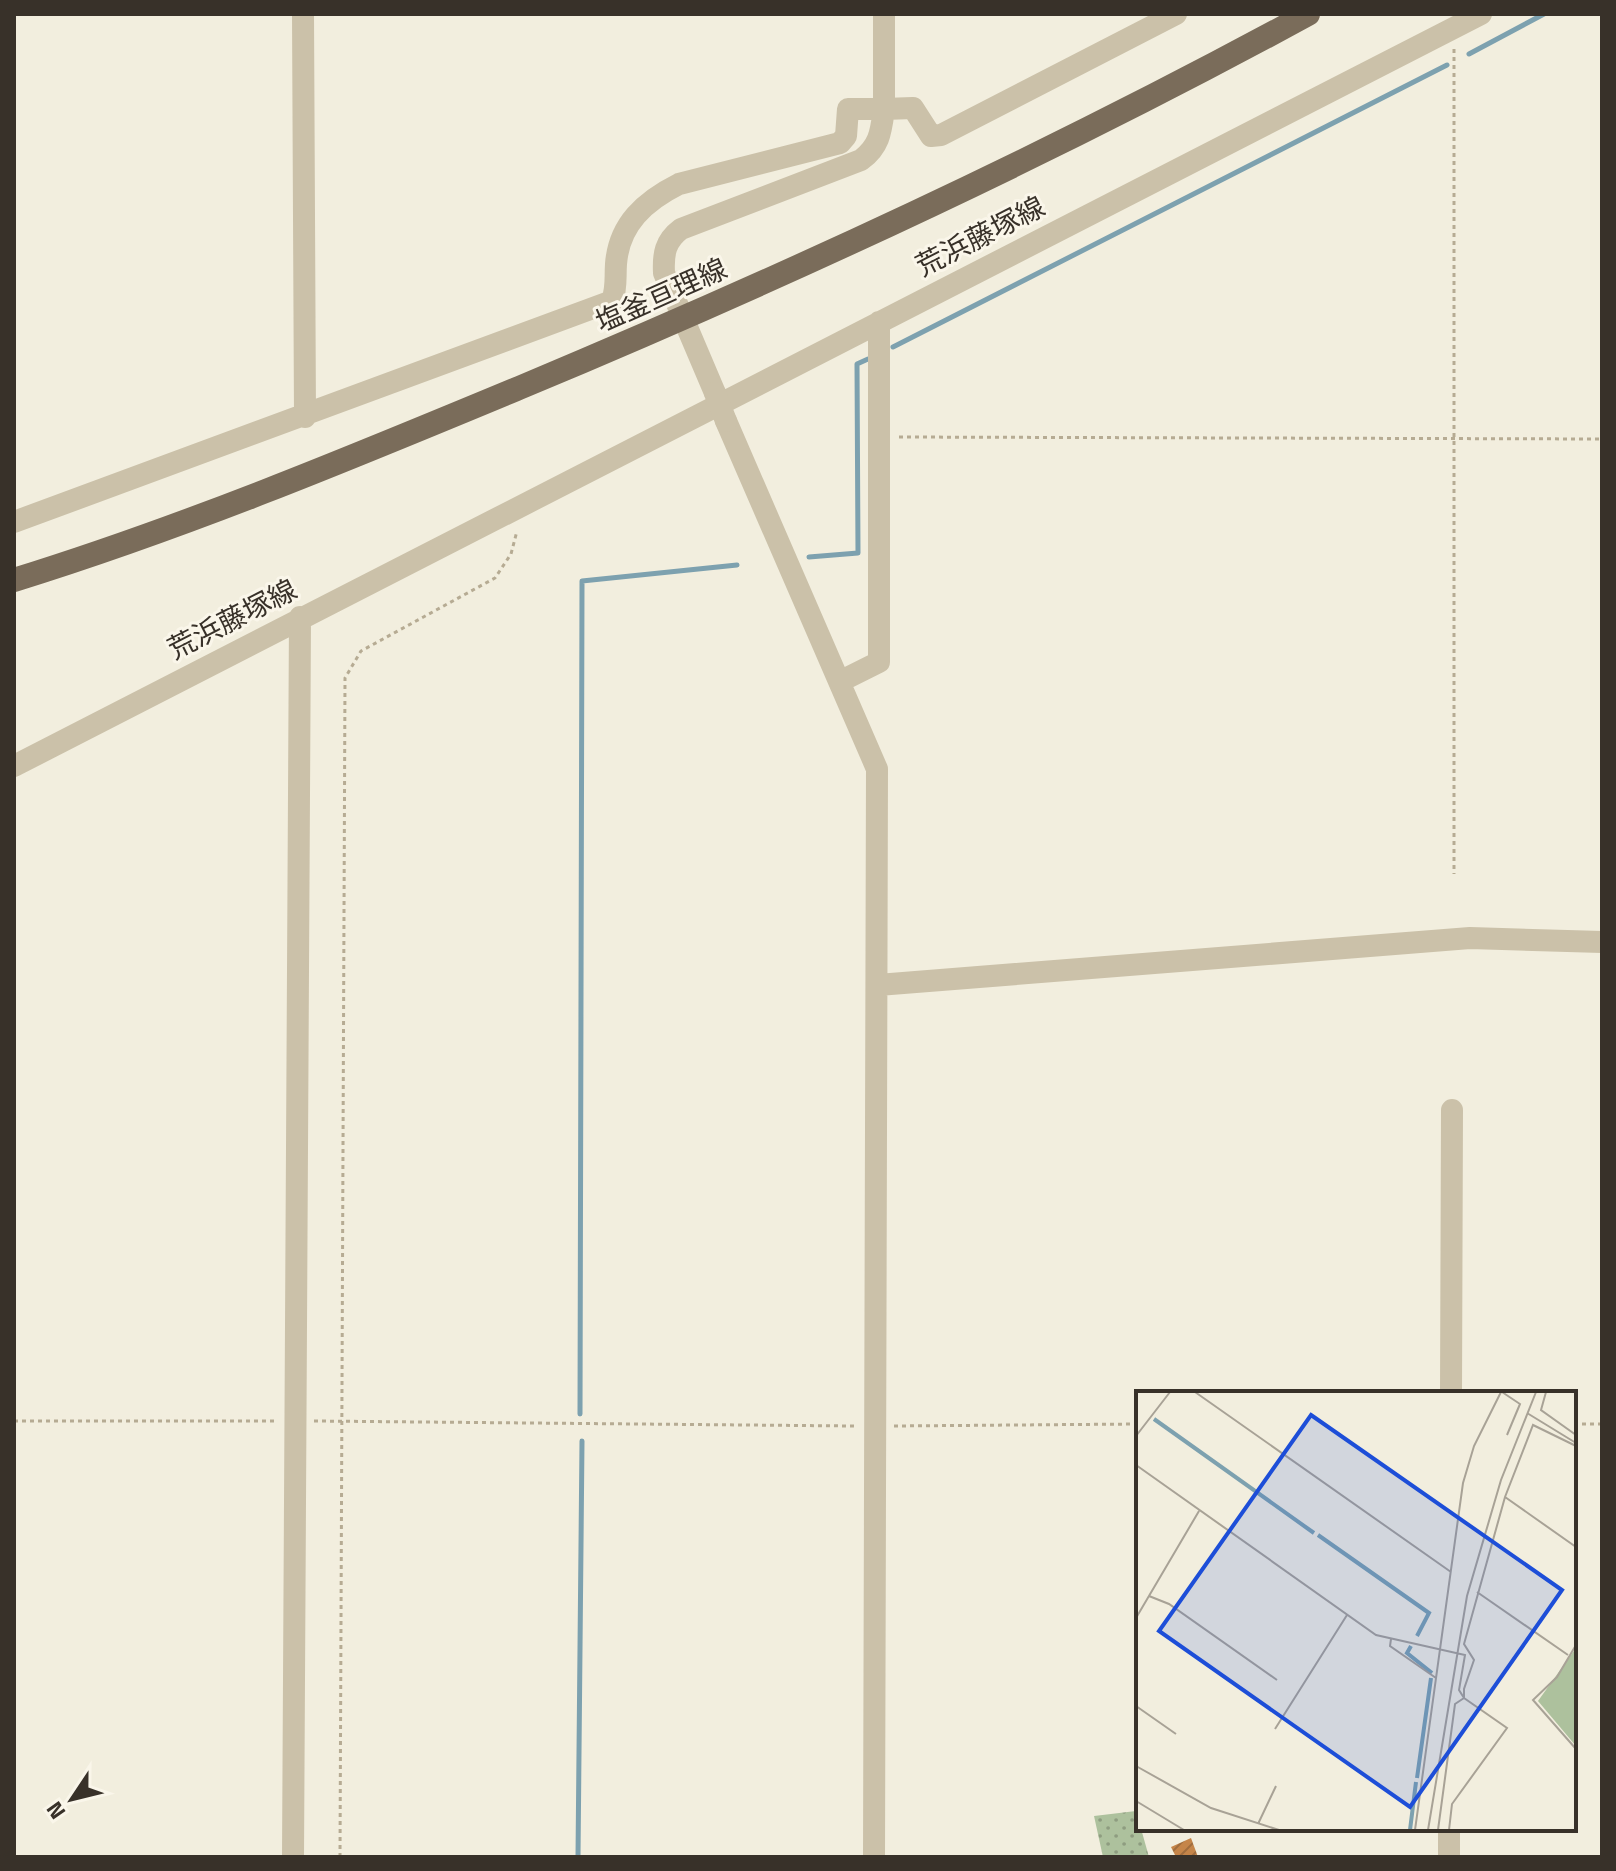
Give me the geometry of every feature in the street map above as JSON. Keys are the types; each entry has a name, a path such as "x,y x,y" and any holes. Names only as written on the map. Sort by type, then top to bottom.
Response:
{"main road":[{"name":"塩釜亘理線","path":"14,580 360,455 684,319 907,217 1308,14"}],"street":[{"path":"303,14 305,417"},
{"path":"874,1857 877,769 664,273 663,255 671,237 681,229 861,160 873,151 880,138 884,109 884,14"},
{"path":"14,522 612,301 618,287 619,246 627,226 656,195 679,184 840,143 846,136 848,109 913,108 931,136 941,135 1176,14"},
{"name":"荒浜藤塚線","path":"14,766 510,509 1481,14"},
{"path":"841,681 879,662 879,322"},
{"path":"293,1857 299,1421 300,617"},
{"path":"878,985 1470,938 1602,942"},
{"path":"1451,1391 1452,1110"},
{"path":"1449,1831 1449,1857"}],"path":[{"path":"1454,28 1454,874"},
{"path":"879,437 1602,439"},
{"path":"340,1857 345,678 361,651 495,578 511,554 517,530 510,509"},
{"path":"14,1421 873,1427 1136,1424"},
{"path":"1576,1424 1602,1424"}],"green space":[{"path":"1136,1811 1136,1831 1142,1831 1149,1857 1103,1857 1094,1816"}],"building":[{"path":"1191,1838 1198,1857 1176,1857 1171,1847"}],"waterway":[{"path":"1469,54 1544,14"},
{"path":"893,347 1447,65"},
{"path":"809,557 858,553 857,364 868,359"},
{"path":"580,1414 582,581 737,565"},
{"path":"578,1857 582,1441"}]}
